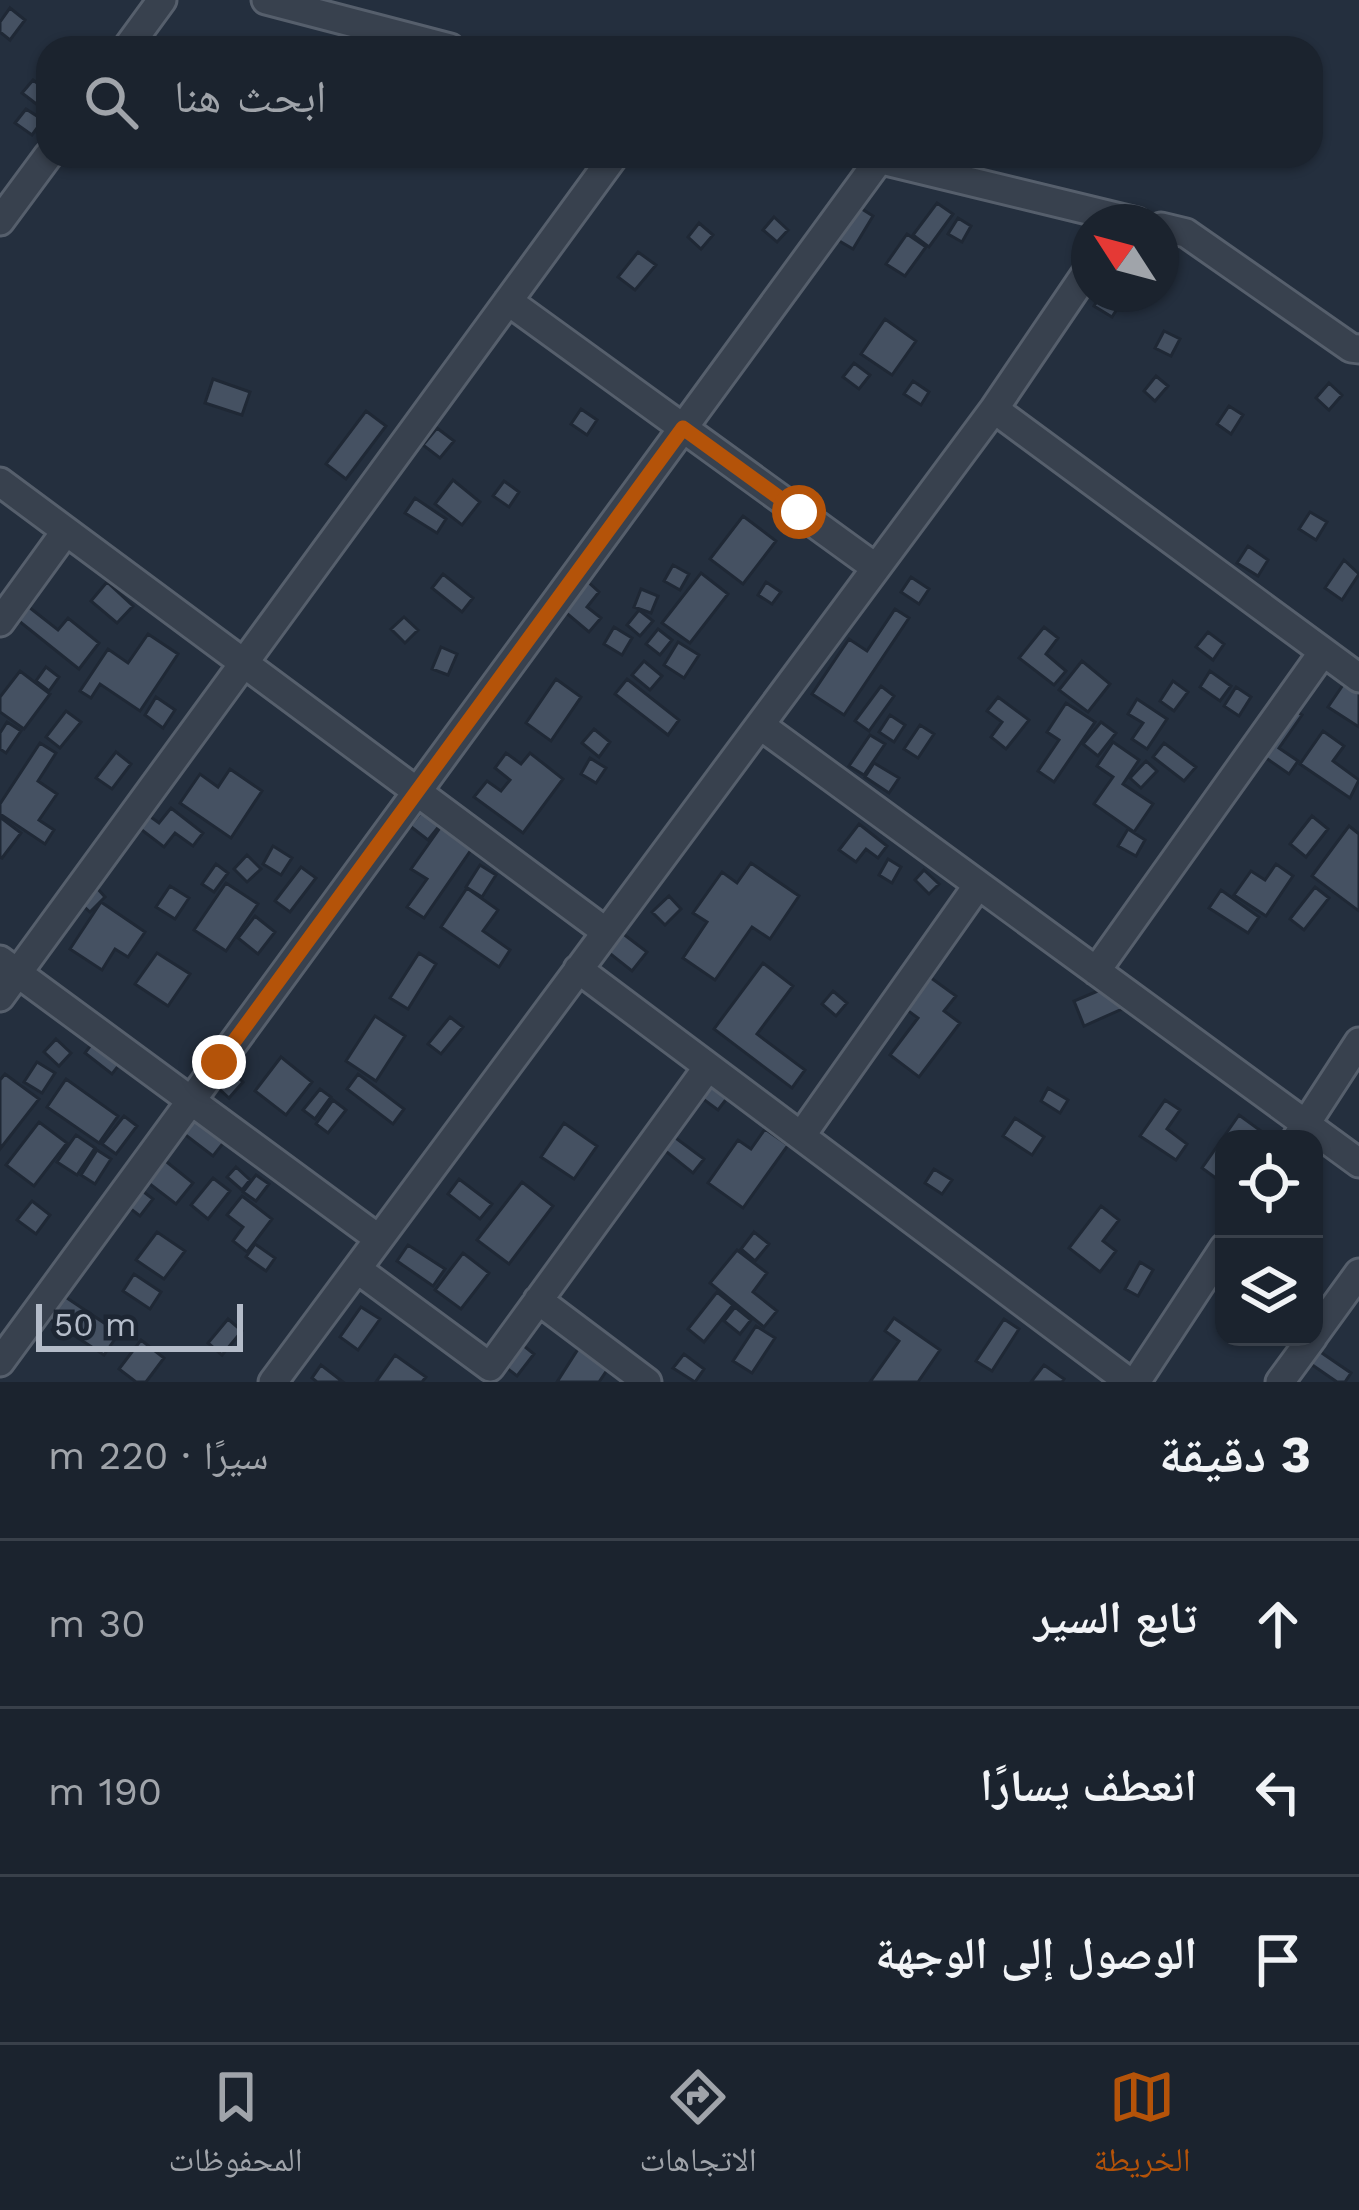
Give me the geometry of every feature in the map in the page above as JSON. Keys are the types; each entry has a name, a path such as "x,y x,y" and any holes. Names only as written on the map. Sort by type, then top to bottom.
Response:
{"street":[{"path":"136,36 162,0"},
{"path":"266,0 404,36"},
{"path":"0,221 39,168"},
{"path":"0,997 9,966 244,664 605,168"},
{"path":"0,1363 683,428 865,168"},
{"path":"912,168 1071,207"},
{"path":"1179,231 1359,349"},
{"path":"273,1382 994,409 1071,296"},
{"path":"508,302 876,568"},
{"path":"994,409 1359,678"},
{"path":"0,482 606,932"},
{"path":"0,622 66,531"},
{"path":"1096,970 1323,652"},
{"path":"760,725 1096,970 1300,1130"},
{"path":"801,1136 978,885"},
{"path":"9,966 379,1238"},
{"path":"578,969 1120,1379 1215,1259"},
{"path":"1302,1130 1359,1042"},
{"path":"357,1269 490,1367 708,1066"},
{"path":"1323,1143 1359,1162"},
{"path":"1323,1322 1359,1273"},
{"path":"538,1300 647,1382"},
{"path":"1280,1382 1306,1346"}],"building":[{"path":"10,8 25,20 10,40 0,32 0,22"},
{"path":"33,80 36,82 36,104 22,93"},
{"path":"26,109 36,115 32,135 15,123"},
{"path":"937,203 953,214 929,247 913,235"},
{"path":"857,206 873,216 853,249 836,239"},
{"path":"774,217 788,230 777,242 763,230"},
{"path":"958,218 971,226 962,242 948,234"},
{"path":"699,223 713,235 701,249 688,237"},
{"path":"907,234 926,247 905,276 886,264"},
{"path":"638,252 656,265 635,290 618,277"},
{"path":"885,319 916,341 892,375 861,354"},
{"path":"1164,331 1180,339 1171,356 1155,348"},
{"path":"854,363 870,375 859,389 843,377"},
{"path":"1156,376 1168,386 1155,401 1144,391"},
{"path":"213,379 250,392 242,415 205,403"},
{"path":"913,381 929,392 921,405 904,394"},
{"path":"1329,383 1342,395 1329,410 1316,398"},
{"path":"1229,406 1243,415 1231,434 1217,424"},
{"path":"581,409 597,420 587,435 571,424"},
{"path":"366,411 386,426 346,479 326,464"},
{"path":"437,428 454,441 440,458 423,445"},
{"path":"453,480 480,502 462,525 435,504"},
{"path":"504,481 519,492 509,507 493,496"},
{"path":"415,498 446,519 437,533 405,513"},
{"path":"1310,512 1327,522 1316,540 1299,529"},
{"path":"743,516 776,541 743,584 710,559"},
{"path":"1248,546 1268,560 1258,576 1237,563"},
{"path":"1344,560 1359,574 1342,600 1325,588"},
{"path":"673,565 689,574 680,590 664,581"},
{"path":"701,573 728,594 690,643 662,623"},
{"path":"443,574 473,598 462,612 432,588"},
{"path":"911,577 929,589 919,604 901,592"},
{"path":"107,582 133,606 117,623 91,601"},
{"path":"588,582 599,592 587,607 601,618 589,632 564,611"},
{"path":"766,582 781,592 772,604 758,595"},
{"path":"641,589 658,596 651,613 634,607"},
{"path":"25,604 58,630 68,618 99,643 79,669 14,617"},
{"path":"895,609 909,618 844,715 812,694 849,639 867,651"},
{"path":"639,610 653,621 640,636 627,625"},
{"path":"404,617 418,630 405,643 391,629"},
{"path":"614,627 632,638 622,655 604,644"},
{"path":"1044,627 1058,638 1046,654 1066,671 1054,685 1019,658"},
{"path":"658,629 672,640 660,655 646,644"},
{"path":"1208,632 1224,644 1213,660 1196,647"},
{"path":"148,634 178,654 140,711 100,684 91,698 80,691 108,649 128,663"},
{"path":"678,642 699,655 684,678 664,665"},
{"path":"441,647 457,654 448,675 432,669"},
{"path":"644,661 662,676 650,690 632,675"},
{"path":"1082,661 1110,684 1088,712 1059,690"},
{"path":"46,667 59,677 49,691 36,681"},
{"path":"20,671 50,694 24,729 0,712 0,697"},
{"path":"1210,671 1231,686 1220,701 1200,687"},
{"path":"556,679 581,697 551,741 526,723"},
{"path":"627,679 679,720 668,735 615,694"},
{"path":"1173,681 1188,692 1174,711 1160,701"},
{"path":"1345,682 1359,691 1359,727 1328,707"},
{"path":"881,686 894,696 869,731 855,721"},
{"path":"1236,687 1251,697 1239,716 1224,706"},
{"path":"156,697 175,710 163,728 145,715"},
{"path":"998,697 1029,720 1006,749 991,737 1002,722 987,711"},
{"path":"1137,699 1167,719 1147,749 1132,739 1143,723 1128,714"},
{"path":"1066,703 1095,722 1054,782 1038,771 1059,740 1047,732"},
{"path":"1288,706 1302,715 1279,748 1298,761 1289,774 1256,751"},
{"path":"66,711 81,722 60,748 46,737"},
{"path":"890,715 905,725 894,742 879,732"},
{"path":"7,722 21,731 6,753 0,749 0,733"},
{"path":"1101,722 1116,733 1098,756 1083,744"},
{"path":"920,725 934,734 918,758 904,749"},
{"path":"594,729 610,742 599,757 582,743"},
{"path":"1323,731 1344,746 1333,761 1359,780 1350,798 1300,764"},
{"path":"870,735 885,744 864,775 849,766"},
{"path":"1113,742 1139,760 1123,784 1153,804 1134,832 1094,804 1113,777 1097,766"},
{"path":"40,743 56,753 38,781 57,794 39,820 54,830 45,844 0,814 0,804"},
{"path":"1164,743 1196,767 1184,781 1153,757"},
{"path":"116,752 131,764 112,789 96,778"},
{"path":"506,753 521,764 530,753 563,779 523,833 474,797 487,781 501,791 510,780 495,768"},
{"path":"590,758 606,768 596,783 581,774"},
{"path":"1146,761 1157,771 1141,788 1130,778"},
{"path":"874,763 899,778 889,793 865,777"},
{"path":"230,769 262,791 231,838 180,803 200,774 218,787"},
{"path":"171,808 203,833 193,846 175,833 164,847 138,827 148,815 159,823"},
{"path":"422,811 440,825 428,840 410,826"},
{"path":"1312,816 1328,829 1306,857 1290,844"},
{"path":"0,817 21,833 2,858 0,857"},
{"path":"859,824 887,846 878,858 866,849 856,862 839,850"},
{"path":"442,825 473,847 424,918 407,907 427,879 411,869"},
{"path":"1349,826 1359,834 1359,911 1312,876"},
{"path":"1128,829 1145,840 1136,856 1118,846"},
{"path":"273,846 292,858 281,875 263,864"},
{"path":"247,855 261,869 247,882 234,869"},
{"path":"888,859 901,867 892,883 879,875"},
{"path":"751,863 799,896 770,939 752,927 715,980 683,958 707,922 693,913 722,872 737,883"},
{"path":"216,864 228,873 214,892 202,884"},
{"path":"1276,864 1293,876 1266,916 1234,895 1251,871 1265,880"},
{"path":"480,865 496,875 482,897 466,887"},
{"path":"301,867 316,878 290,912 275,901"},
{"path":"924,870 939,884 929,894 915,880"},
{"path":"226,883 258,904 226,951 194,930"},
{"path":"170,886 189,898 175,919 156,907"},
{"path":"96,887 105,897 90,912 80,903"},
{"path":"1315,887 1329,898 1304,930 1290,919"},
{"path":"467,888 498,910 483,931 510,950 499,967 441,927"},
{"path":"1221,890 1259,917 1248,933 1209,908"},
{"path":"669,896 681,909 665,925 652,912"},
{"path":"101,902 145,932 128,957 115,949 102,970 70,949"},
{"path":"255,916 275,932 258,954 238,938"},
{"path":"622,933 647,952 632,971 608,952"},
{"path":"157,953 190,974 168,1006 135,984"},
{"path":"419,953 436,964 408,1009 390,998"},
{"path":"763,963 793,986 757,1034 805,1070 792,1088 714,1029"},
{"path":"927,975 956,996 944,1011 960,1023 919,1077 890,1055 918,1018 903,1007"},
{"path":"1112,985 1122,1009 1084,1026 1074,1001"},
{"path":"833,991 847,1003 836,1016 822,1004"},
{"path":"375,1016 405,1036 376,1081 346,1061"},
{"path":"450,1017 463,1027 441,1054 428,1044"},
{"path":"99,1034 126,1056 112,1074 85,1053"},
{"path":"56,1039 71,1053 59,1066 44,1052"},
{"path":"281,1057 312,1082 286,1115 255,1091"},
{"path":"37,1062 55,1073 42,1093 24,1082"},
{"path":"229,1069 243,1082 229,1098 215,1085"},
{"path":"5,1074 39,1099 0,1149 0,1080"},
{"path":"358,1074 404,1109 393,1124 347,1089"},
{"path":"711,1078 731,1093 718,1110 699,1096"},
{"path":"66,1079 118,1116 99,1143 47,1107"},
{"path":"1048,1088 1068,1100 1060,1113 1041,1101"},
{"path":"320,1089 331,1097 315,1119 303,1110"},
{"path":"333,1100 346,1110 328,1133 316,1124"},
{"path":"1165,1100 1180,1110 1167,1129 1187,1144 1176,1160 1140,1136"},
{"path":"197,1114 228,1137 213,1156 183,1133"},
{"path":"1239,1115 1260,1130 1229,1130"},
{"path":"124,1116 137,1126 116,1154 102,1144"},
{"path":"1015,1118 1044,1137 1032,1155 1003,1136"},
{"path":"39,1122 67,1143 34,1186 6,1165"},
{"path":"564,1123 597,1146 574,1179 541,1157"},
{"path":"765,1129 788,1145 743,1208 708,1183 738,1140 751,1149"},
{"path":"76,1135 95,1148 77,1175 57,1162"},
{"path":"673,1136 704,1159 693,1173 663,1149"},
{"path":"1215,1149 1215,1177 1202,1168"},
{"path":"97,1150 111,1159 95,1184 81,1175"},
{"path":"163,1159 193,1183 176,1204 146,1181"},
{"path":"236,1167 250,1180 242,1190 227,1177"},
{"path":"934,1169 952,1180 942,1194 925,1183"},
{"path":"256,1175 269,1184 256,1201 243,1192"},
{"path":"213,1178 230,1191 208,1219 191,1205"},
{"path":"459,1179 492,1204 480,1219 448,1194"},
{"path":"522,1182 553,1206 509,1264 477,1240"},
{"path":"140,1189 153,1199 140,1216 127,1206"},
{"path":"242,1196 272,1219 247,1252 233,1241 243,1227 227,1215"},
{"path":"32,1201 50,1215 36,1234 17,1220"},
{"path":"1101,1206 1119,1220 1103,1241 1116,1251 1100,1272 1069,1248"},
{"path":"157,1232 185,1251 164,1279 136,1260"},
{"path":"754,1232 769,1244 755,1261 741,1249"},
{"path":"255,1244 275,1258 266,1271 246,1257"},
{"path":"408,1245 445,1269 433,1286 397,1261"},
{"path":"737,1250 767,1273 753,1292 777,1311 764,1327 710,1283"},
{"path":"463,1253 489,1273 461,1309 435,1290"},
{"path":"1140,1262 1153,1270 1138,1296 1125,1289"},
{"path":"134,1274 161,1292 150,1309 123,1291"},
{"path":"717,1292 733,1305 704,1342 688,1329"},
{"path":"61,1294 119,1333 104,1355 46,1317"},
{"path":"361,1307 380,1319 358,1350 340,1337"},
{"path":"735,1307 751,1320 740,1334 724,1321"},
{"path":"894,1318 940,1350 918,1382 870,1382 899,1341 885,1331"},
{"path":"228,1319 242,1331 222,1355 208,1343"},
{"path":"1004,1319 1019,1329 992,1371 976,1361"},
{"path":"756,1326 775,1338 752,1373 733,1361"},
{"path":"141,1340 164,1358 146,1382 136,1382 119,1369"},
{"path":"519,1342 534,1354 517,1376 502,1364"},
{"path":"582,1343 611,1364 599,1382 557,1382"},
{"path":"1316,1349 1351,1373 1345,1382 1337,1382 1308,1362"},
{"path":"684,1354 704,1369 695,1382 673,1368"},
{"path":"395,1355 426,1377 422,1382 376,1382"},
{"path":"321,1365 343,1382 317,1382 312,1378"},
{"path":"1044,1365 1064,1379 1062,1382 1031,1382"}],"route":[{"path":"219,1062 683,428 799,512"}]}
